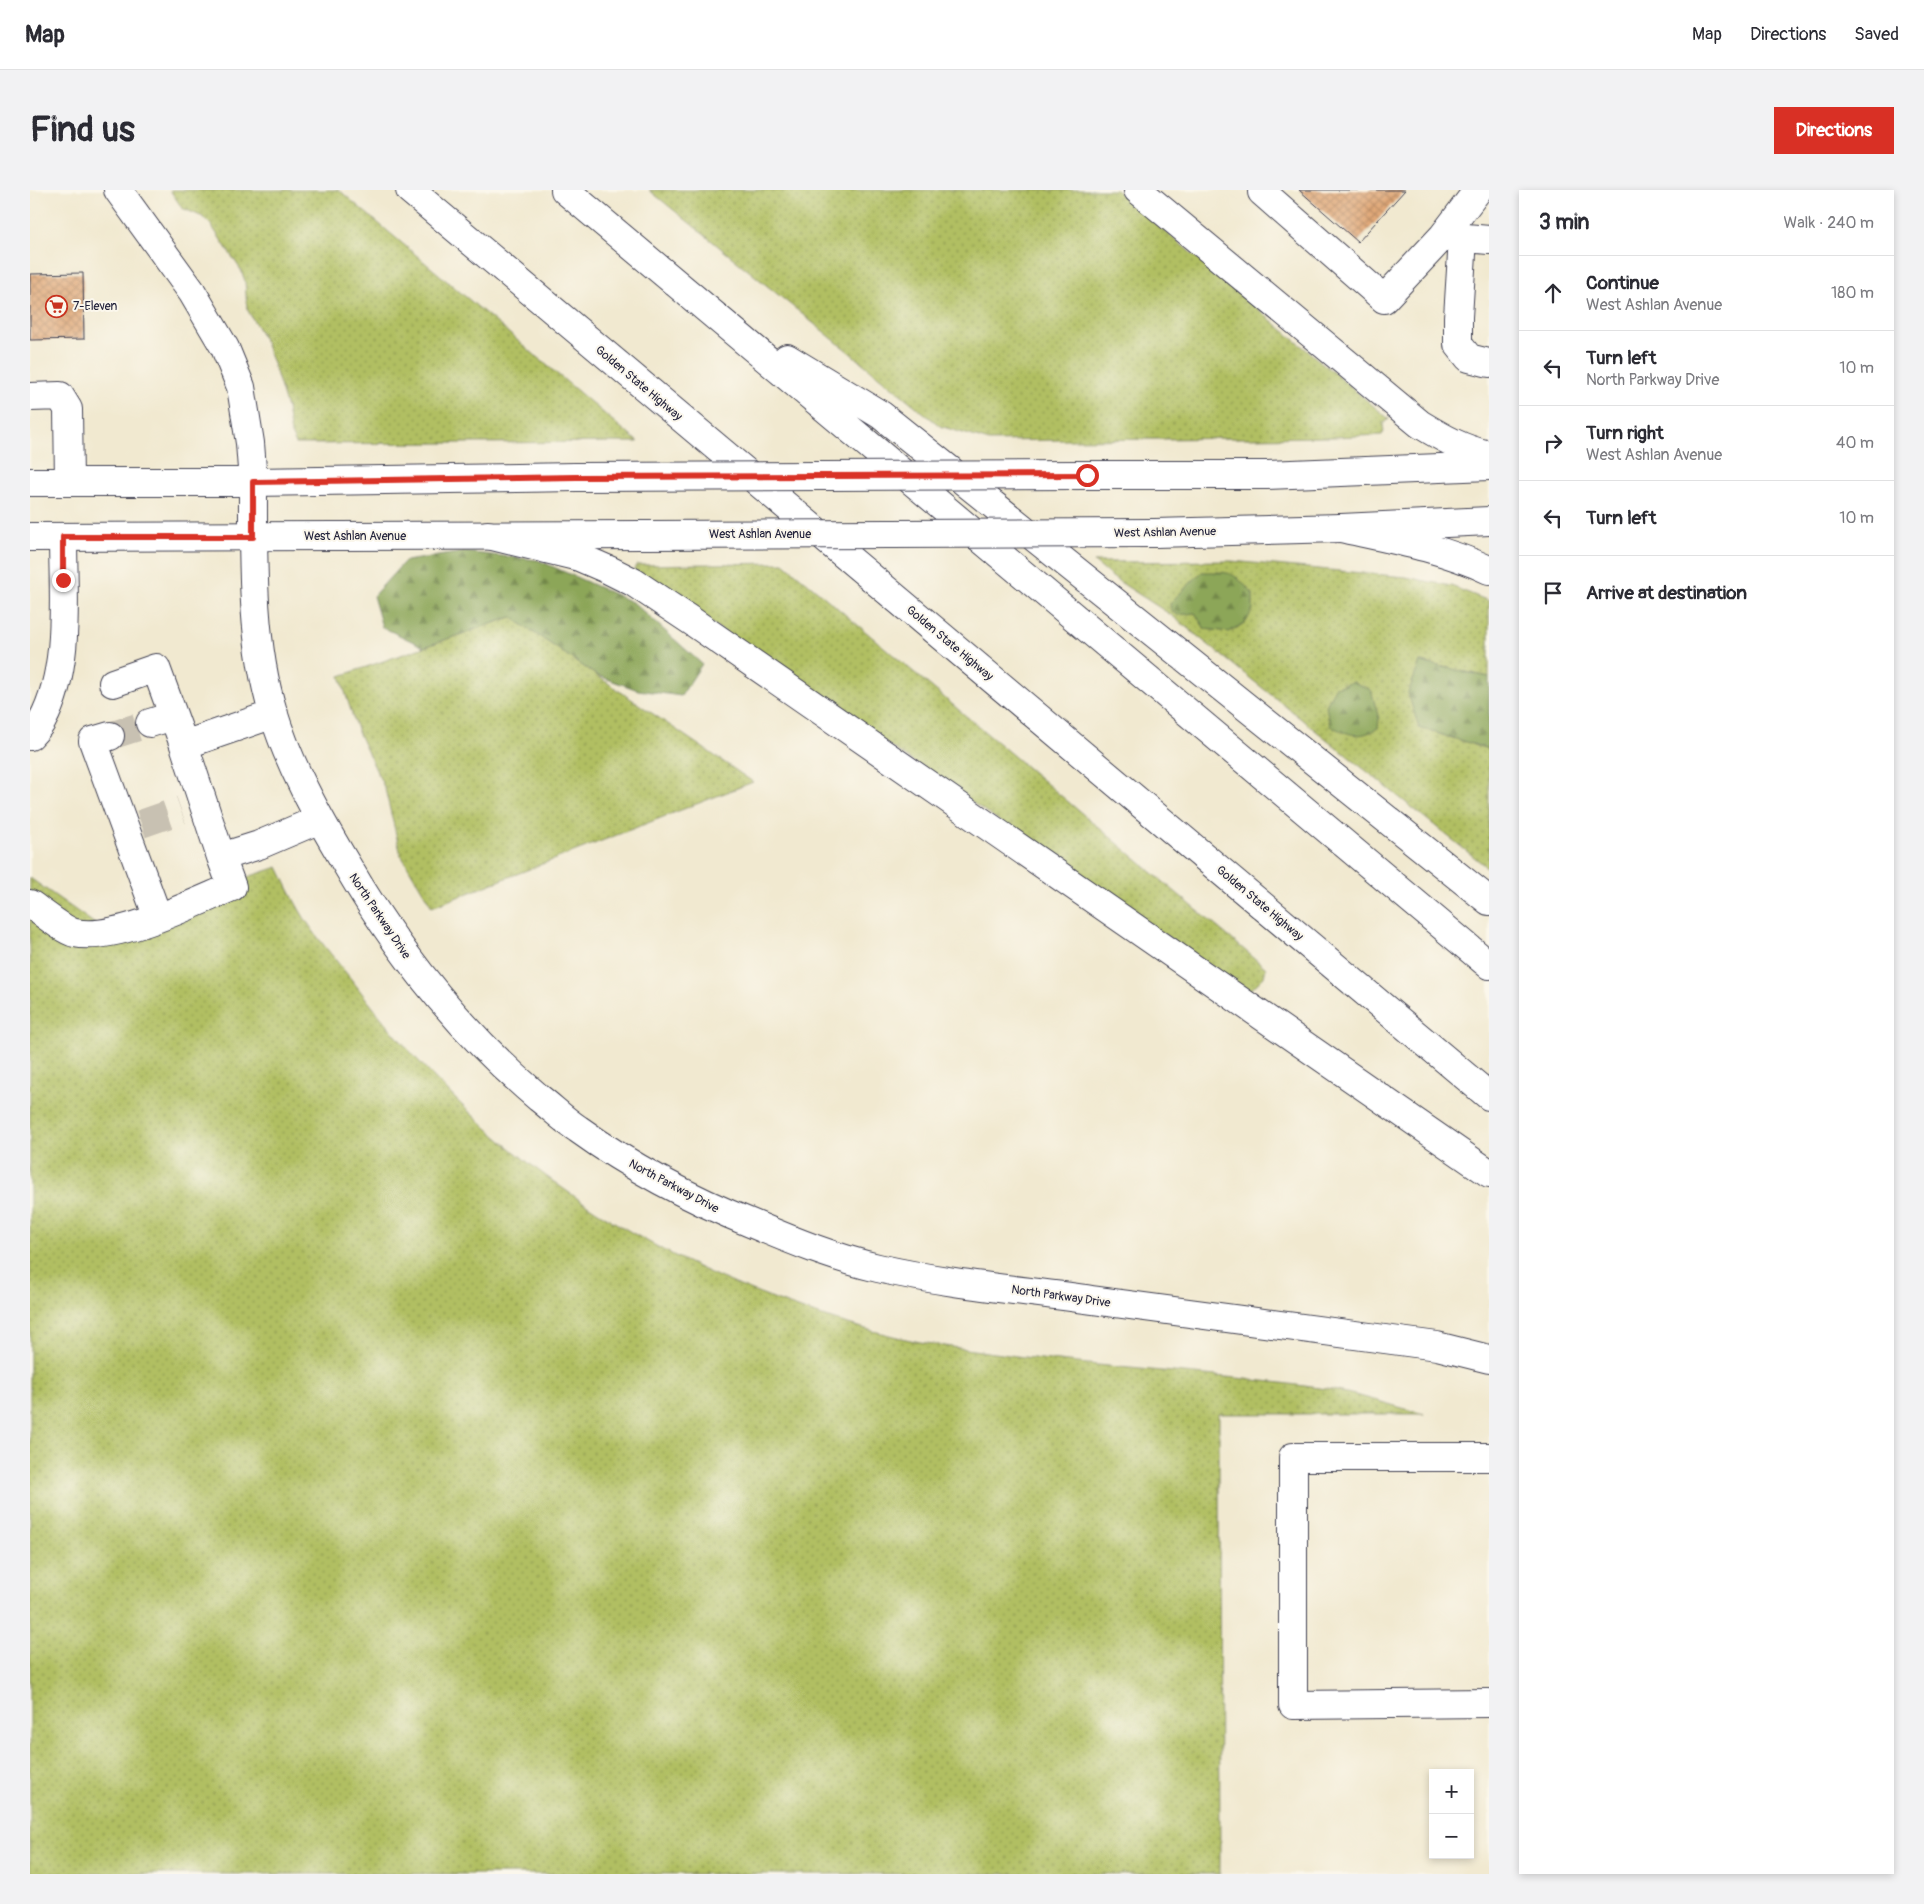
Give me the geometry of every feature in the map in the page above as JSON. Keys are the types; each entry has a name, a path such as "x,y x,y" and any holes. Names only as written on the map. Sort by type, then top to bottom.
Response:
{"main road":[{"name":"North Parkway Drive","path":"118,190 192,292 225,348 241,387 250,442 259,640 264,677 274,714 292,760 320,819 362,892 406,956 458,1019 514,1076 575,1128 645,1173 716,1209 801,1244 877,1268 975,1284 1437,1346 1489,1359"},
{"name":"Golden State Highway","path":"410,190 1489,1096"},
{"path":"566,190 1489,965"},
{"path":"1138,190 1420,424 1468,450 1489,454"},
{"path":"1264,190 1262,192 1384,299 1465,238"},
{"path":"1478,190 1465,238 1458,317 1458,344 1470,358 1489,363"},
{"path":"713,314 881,415 1489,901"},
{"path":"30,396 60,396 68,409 69,482"},
{"path":"30,482 253,482 576,477 1267,475 1489,466"},
{"name":"West Ashlan Avenue","path":"30,537 1155,533 1340,528 1489,521"},
{"path":"1340,528 1422,545 1472,562 1489,570"},
{"path":"488,535 579,557 633,582 1489,1173"},
{"path":"30,736 42,722 56,687 63,638 63,537"},
{"path":"30,904 74,933 99,934 158,918 232,887 222,857 192,806 184,744 162,719 156,668 113,683"},
{"path":"184,744 274,714"},
{"path":"110,736 93,742 134,827 158,918"},
{"path":"222,857 259,845 320,819"},
{"path":"1489,1457 1292,1457 1292,1477 1293,1705 1489,1703"}],"green space":[{"path":"170,190 339,190 638,442 296,444 291,434 287,408 276,372 263,337 247,309 245,281 241,270 211,225 203,217 182,208"},
{"path":"649,190 1116,190 1389,419 1383,424 1384,432 1382,435 1333,437 989,441 940,426"},
{"path":"464,552 538,560 634,603 702,664 681,696 638,690 596,675 511,617 424,647 382,627 373,596 405,561"},
{"path":"1231,561 1406,577 1451,586 1489,601 1489,677 1420,662 1473,745 1489,749 1489,869 1171,615 1112,577 1094,562","holes":["1186,589 1253,609 1239,627 1222,631 1205,629 1195,612 1173,600"]},
{"path":"784,563 1266,968 1264,977 1248,992 634,570 636,565"},
{"path":"1202,572 1231,574 1241,581 1253,594 1253,609 1246,622 1229,632 1205,629 1195,613 1178,615 1171,611 1170,604 1173,600"},
{"path":"511,617 753,782 432,907 401,855 385,789 357,730 340,676"},
{"path":"1420,662 1489,677 1489,749 1419,728 1408,693"},
{"path":"1353,682 1371,690 1379,719 1378,728 1365,734 1348,733 1330,726 1326,706 1335,687"},
{"path":"278,867 299,909 311,928 409,1050 467,1110 530,1164 596,1210 666,1251 740,1286 819,1315 901,1338 1022,1357 1320,1388 1359,1396 1424,1414 1219,1414 1220,1874 30,1874 30,878 98,926"}],"building":[{"path":"1299,190 1405,190 1358,242"},
{"name":"7-Eleven","path":"83,273 84,339 30,340 30,274"}],"tunnel":[{"path":"110,736 150,723"},
{"path":"141,824 181,810"}],"place":[{"name":"7-Eleven","path":"57,306"}],"route":[{"path":"63,580 63,537 253,537 253,482 576,477 1087,475"}]}
